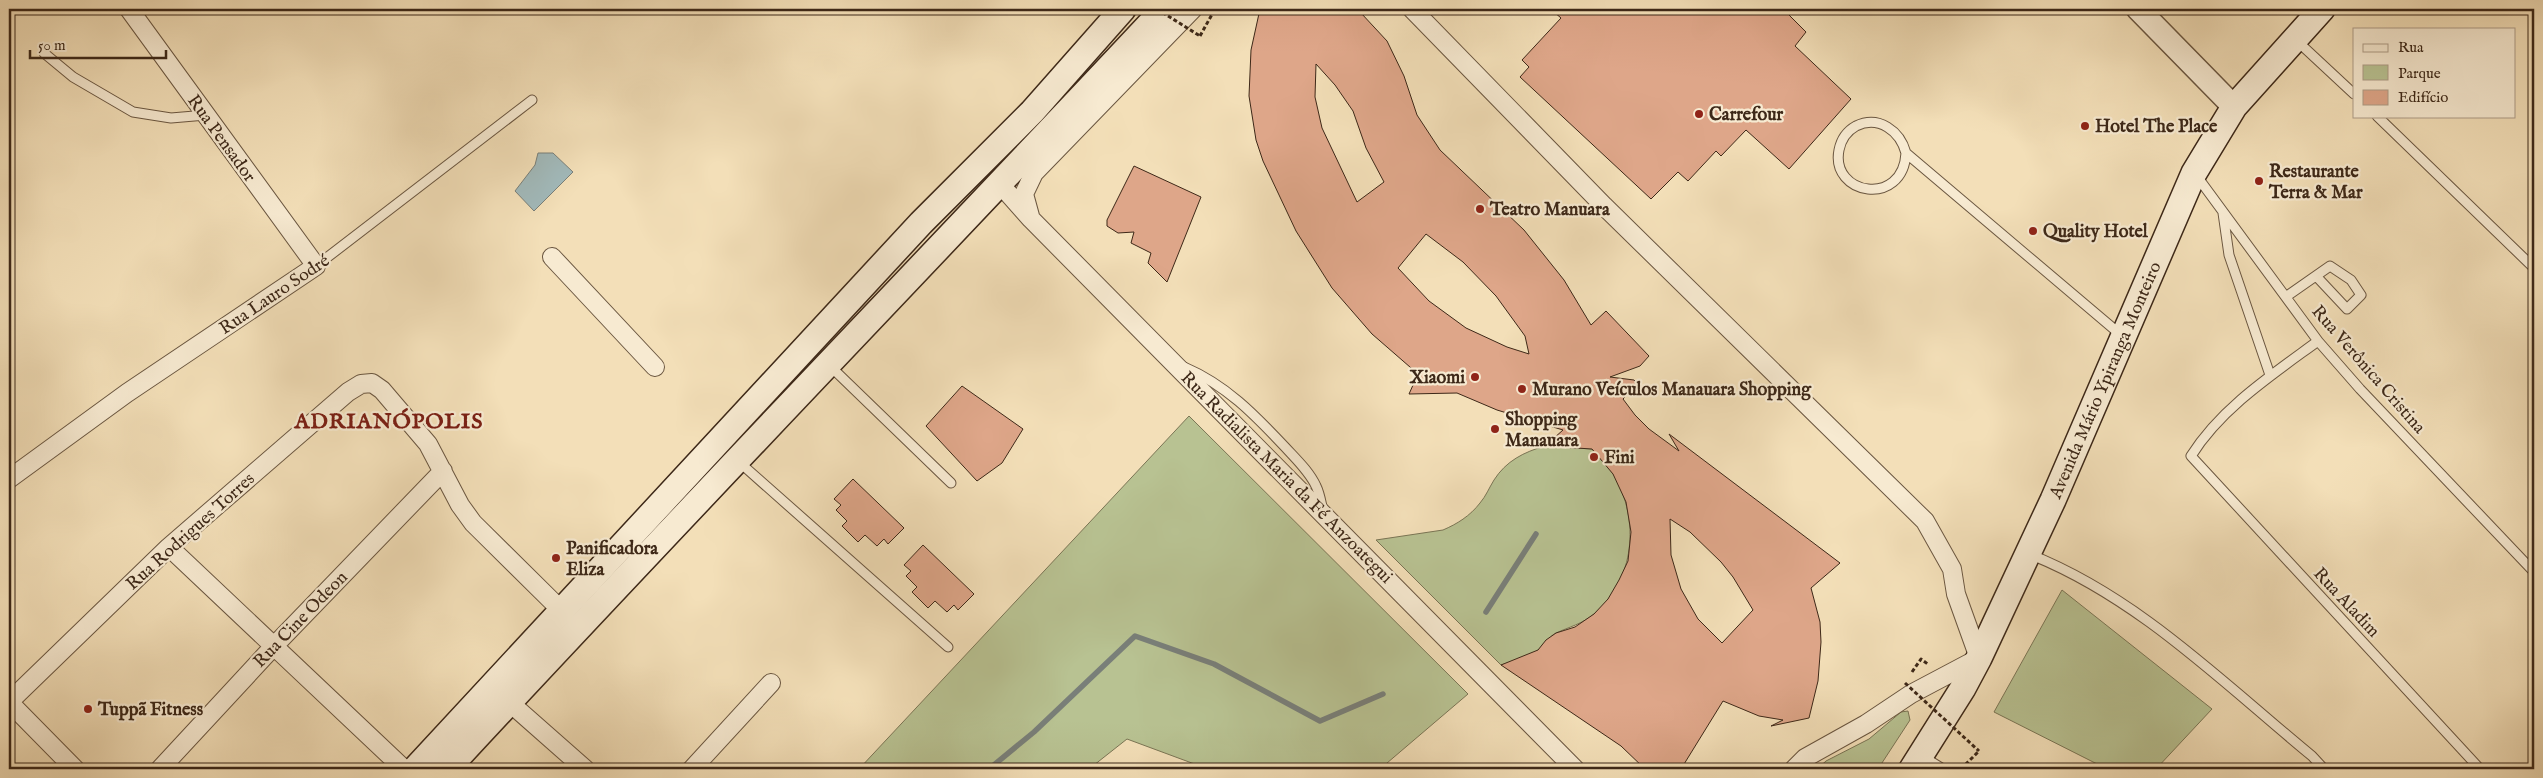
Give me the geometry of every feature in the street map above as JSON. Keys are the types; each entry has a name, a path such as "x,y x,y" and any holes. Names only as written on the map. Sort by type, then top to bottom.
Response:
{"main road":[{"path":"414,769 921,223 1032,112 1123,9"},
{"path":"447,769 736,459 1000,184 1164,9"},
{"name":"Avenida Mário Ypiranga Monteiro","path":"1916,762 1963,688 1979,658 2027,554 2194,173 2234,107 2322,9"},
{"path":"1121,54 1154,48"},
{"path":"1073,132 1076,102"}],"street":[{"name":"Rua Pensador","path":"129,9 316,266"},
{"path":"1031,219 1024,194 1041,165 1193,9"},
{"path":"1412,9 1604,206 1925,521 1952,569 1956,594 1979,658 1924,687 1866,724 1804,758 1794,769"},
{"path":"2138,9 2234,107"},
{"name":"Rua Radialista Maria da Fé Anzoategui","path":"1000,184 1031,219 1575,769"},
{"path":"552,257 655,367"},
{"name":"Rua Lauro Sodré","path":"9,479 127,393 316,266"},
{"name":"Rua Rodrigues Torres","path":"9,702 169,547 348,392 361,384 372,383 382,390 428,444 443,471"},
{"path":"443,471 473,523 561,610"},
{"name":"Rua Cine Odeon","path":"160,769 274,646 443,471"},
{"path":"169,547 404,769"},
{"path":"692,769 771,684"},
{"path":"9,702 75,769"},
{"path":"509,702 585,769"}],"lane":[{"path":"2294,38 2353,93"},
{"path":"44,53 73,77 133,112 171,118 206,115"},
{"name":"Rua Lauro Sodré","path":"316,266 532,100"},
{"path":"2379,118 2534,268"},
{"path":"1906,153 1902,172 1888,186 1878,190 1858,188 1850,182 1843,174 1838,155 1844,136 1852,129 1871,122 1890,128 1903,143 1906,153 2123,336"},
{"name":"Rua Verônica Cristina","path":"2194,173 2318,340 2360,389 2534,572"},
{"path":"2223,213 2229,256 2270,375 2318,340"},
{"path":"2287,296 2317,277 2330,266 2351,280 2361,294 2347,309 2317,277"},
{"path":"827,363 951,483"},
{"name":"Rua Aladim","path":"2270,375 2204,435 2191,456 2480,769"},
{"path":"736,459 948,647"},
{"path":"2027,554 2064,568 2138,612 2312,756 2324,769"},
{"path":"1916,762 1943,769"}],"path":[{"path":"1157,9 1200,36 1215,9"},
{"path":"1905,683 1979,751 1961,769"}],"green space":[{"path":"1189,416 1468,694 1380,769 1208,769 1127,739 1089,769 859,769"},
{"path":"1545,446 1592,449 1609,468 1622,492 1628,511 1629,549 1625,567 1618,584 1608,600 1594,614 1580,623 1556,633 1537,651 1501,665 1376,540 1443,530 1453,525 1468,516 1476,508 1499,473 1510,462 1523,454"},
{"path":"2062,590 2212,709 2156,769 2107,769 1994,712"},
{"path":"1908,711 1910,720 1878,769 1817,769 1826,761 1869,739 1901,712"}],"water":[{"path":"538,153 553,153 573,172 534,211 515,191 535,165"}],"building":[{"name":"Murano Veículos Manauara Shopping","path":"1260,9 1356,9 1361,13 1387,41 1404,76 1417,115 1440,150 1524,230 1564,280 1591,325 1606,311 1649,356 1640,366 1610,377 1634,380 1638,384 1623,399 1635,415 1649,429 1679,451 1669,434 1840,563 1811,588 1820,622 1821,642 1818,681 1809,718 1771,726 1783,720 1759,716 1723,701 1681,769 1645,769 1621,746 1501,665 1538,650 1546,640 1556,633 1575,627 1594,614 1608,599 1628,561 1631,532 1626,502 1613,474 1592,449 1545,446 1563,430 1497,410 1457,393 1409,394 1418,374 1372,334 1332,288 1296,231 1263,161 1256,140 1249,96 1251,50","holes":["1316,64 1335,85 1353,111 1366,148 1384,182 1357,202 1322,128 1315,97","1426,234 1463,262 1496,296 1525,336 1529,354 1507,347 1466,328 1429,301 1398,268","1670,519 1690,532 1721,562 1733,577 1753,610 1722,643 1698,619 1681,589 1671,555"]},
{"name":"Carrefour","path":"1557,9 1783,9 1806,32 1795,46 1851,99 1789,169 1746,130 1721,156 1716,151 1688,181 1678,172 1651,199 1520,77 1529,67 1522,60 1561,18 1554,12"},
{"path":"1134,166 1201,197 1167,282 1148,263 1151,253 1131,243 1134,232 1118,233 1107,226 1107,220"},
{"path":"962,386 1023,429 1002,463 977,481 926,426"},
{"path":"853,479 904,528 888,544 884,539 877,546 865,535 858,542 842,526 847,521 836,510 841,505 834,499"},
{"path":"923,545 974,594 958,610 954,605 947,612 935,601 928,608 912,592 917,587 906,576 911,571 904,565"}],"waterway":[{"path":"1486,612 1536,534"},
{"path":"989,769 1034,732 1135,636 1214,664 1320,721 1383,694"}],"place":[{"name":"Carrefour","path":"1699,114"},
{"name":"Hotel The Place","path":"2085,126"},
{"name":"Restaurante Terra & Mar","path":"2259,181"},
{"name":"Teatro Manuara","path":"1480,209"},
{"name":"Quality Hotel","path":"2033,231"},
{"name":"Xiaomi","path":"1475,377"},
{"name":"Murano Veículos Manauara Shopping","path":"1522,389"},
{"name":"Shopping Manauara","path":"1495,429"},
{"name":"Fini","path":"1594,457"},
{"name":"Panificadora Eliza","path":"556,558"},
{"name":"Tuppã Fitness","path":"88,709"}],"district":[{"name":"ADRIANÓPOLIS","path":"389,420"}]}
